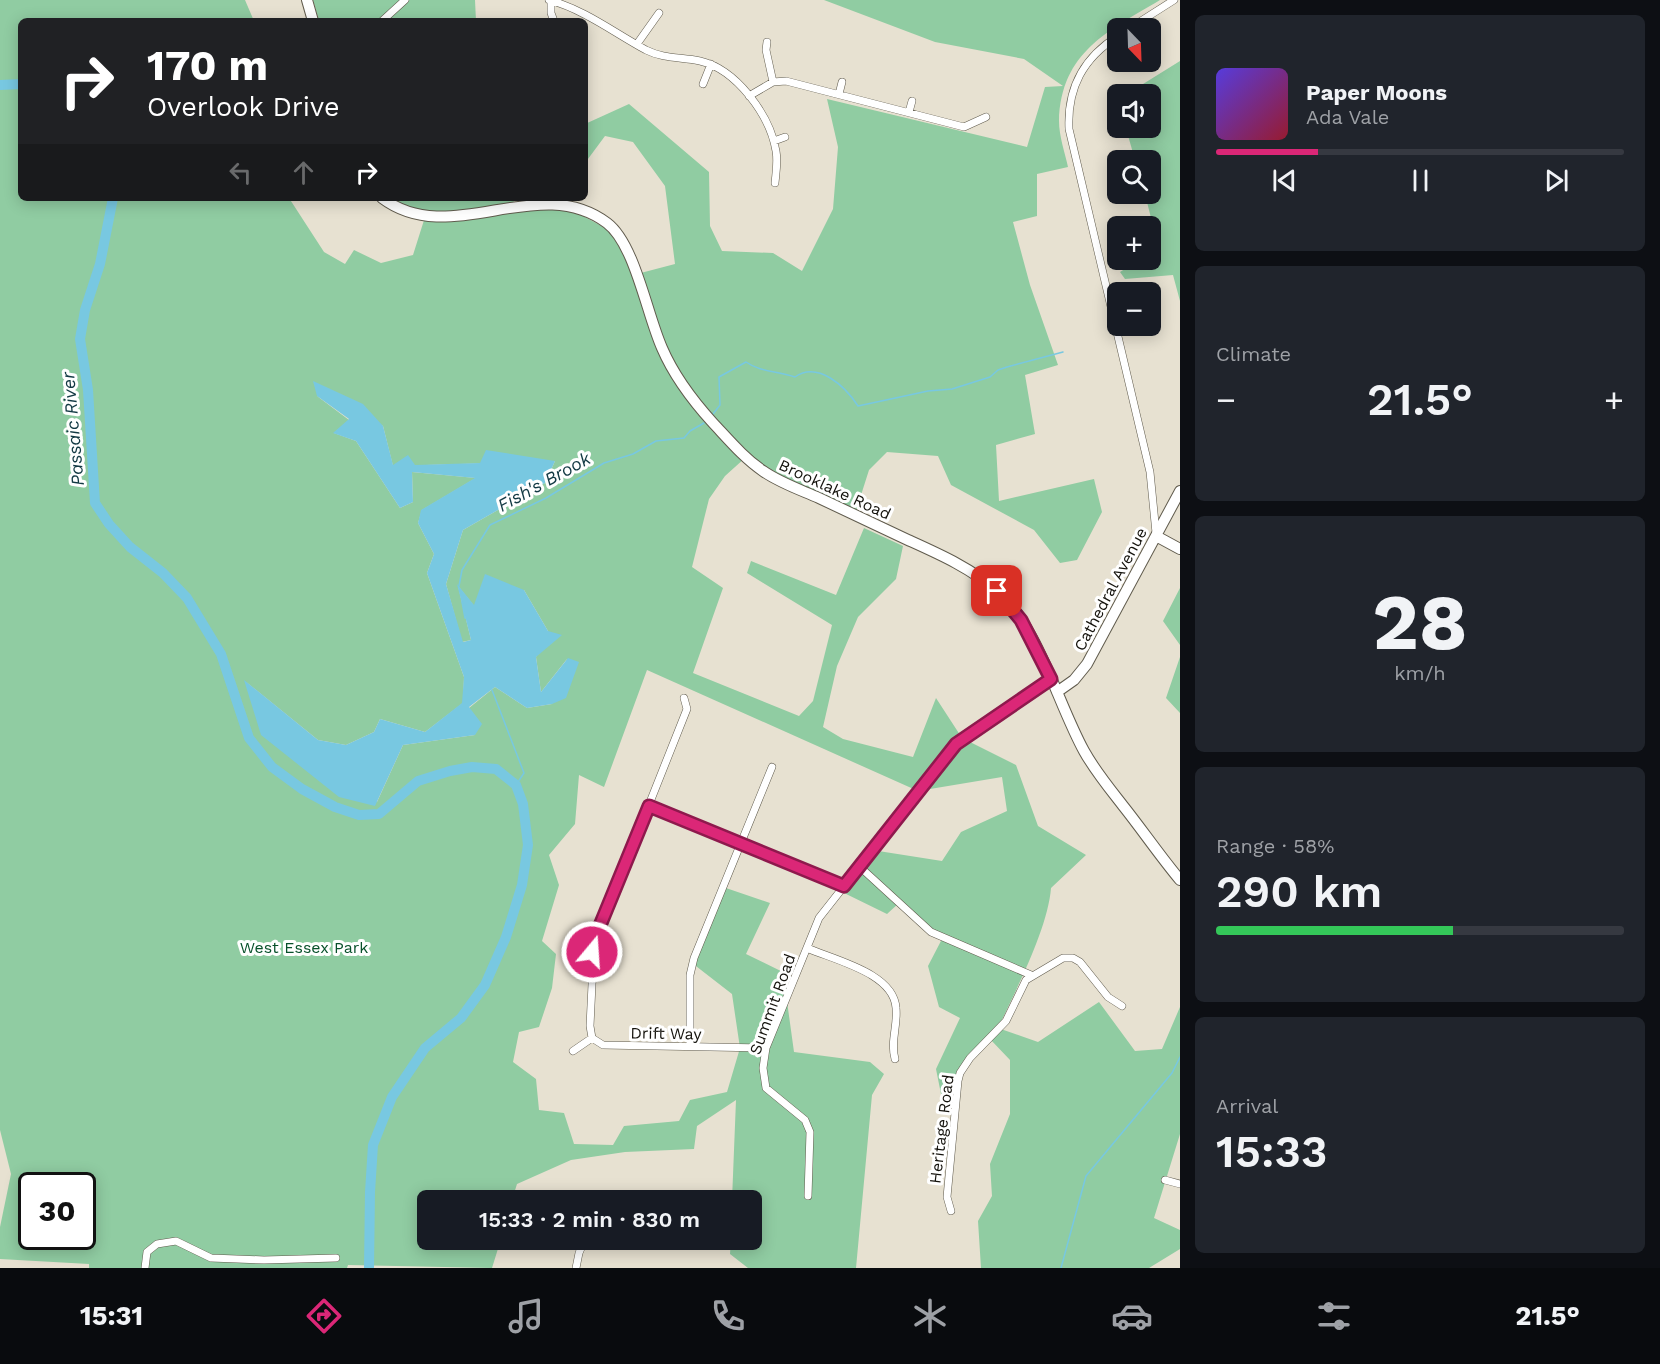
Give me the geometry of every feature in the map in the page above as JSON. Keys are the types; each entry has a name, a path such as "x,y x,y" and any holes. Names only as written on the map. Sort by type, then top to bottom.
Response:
{"street":[{"path":"307,0 312,18"},
{"path":"385,18 405,0"},
{"path":"553,18 550,0 572,8 637,44 666,57 711,64 732,77 749,96 774,141 777,160 775,183"},
{"path":"572,8 576,0"},
{"path":"1146,18 1174,0"},
{"path":"637,44 659,13"},
{"path":"767,42 766,50 773,82"},
{"path":"1107,43 1087,62 1075,84 1069,105 1069,134 1150,472 1156,536 1180,549"},
{"path":"704,84 711,64"},
{"path":"749,96 773,82 786,81 964,127 986,117"},
{"path":"839,94 842,82"},
{"path":"909,112 912,101"},
{"path":"774,141 785,137"},
{"name":"Brooklake Road","path":"387,201 409,213 429,218 453,217 540,204 578,209 614,229 625,245 652,323 675,374 702,410 734,446 773,478 944,556 997,591 1014,609 1051,679 1087,756 1180,880"},
{"name":"Cathedral Avenue","path":"1057,692 1074,680 1083,670 1180,492"},
{"path":"1051,679 956,744 860,867 931,932 1031,975 1063,958 1073,958 1080,962 1108,998 1122,1006"},
{"path":"573,1051 592,1038 594,944 687,709 684,698"},
{"path":"690,1046 692,966 772,767"},
{"path":"649,806 844,886"},
{"name":"Summit Road","path":"808,1196 810,1132 805,1120 766,1088 763,1068 766,1048 819,918 860,867"},
{"path":"807,948 877,977 888,987 896,1007 892,1042 896,1059"},
{"name":"Heritage Road","path":"951,1211 947,1197 958,1081 970,1058 1006,1021 1022,986 1031,975"},
{"name":"Drift Way","path":"592,1038 603,1045 766,1048"},
{"path":"1165,1180 1180,1184"},
{"path":"145,1268 147,1252 157,1244 177,1241 212,1258 264,1260 336,1258"},
{"path":"576,1268 580,1250"}],"green space":[{"name":"West Essex Park","path":"0,0 245,0 253,18 18,18 18,201 291,201 324,252 345,264 354,250 381,263 413,255 425,217 389,201 514,201 512,206 563,205 618,235 633,275 675,264 665,186 633,142 605,136 588,159 588,123 629,104 709,172 710,226 722,251 773,253 802,271 833,209 838,147 827,99 1027,147 1045,87 1063,86 1024,59 935,42 824,0 1160,0 1130,18 1107,18 1107,33 1091,46 1078,61 1068,77 1062,97 1059,121 1068,167 1037,174 1037,216 1013,222 1030,285 1058,365 1025,375 1035,434 996,445 999,501 1094,479 1102,512 1077,560 1060,563 1034,530 951,485 938,456 887,452 869,470 855,514 745,458 725,476 709,499 692,567 723,588 693,673 799,716 813,701 832,625 747,573 751,561 836,595 864,528 903,546 896,579 858,617 837,666 823,727 843,739 913,757 936,698 962,738 1016,765 1038,826 1086,855 1051,888 1049,904 1038,940 998,1028 1038,1042 1099,1002 1135,1051 1162,1049 1180,1007 1180,1134 1154,1218 1180,1230 1180,1249 1149,1268 981,1268 978,1221 992,1196 990,1164 1010,1114 1010,1060 990,1039 962,1068 955,1094 941,1094 936,1069 960,1018 939,1007 928,966 942,939 899,903 887,914 840,891 872,850 942,861 961,832 1007,811 1002,777 918,791 647,670 604,787 579,775 575,824 549,855 559,885 542,941 556,954 552,988 539,1027 519,1032 513,1062 536,1079 539,1110 564,1113 574,1144 613,1145 624,1126 679,1121 690,1100 727,1092 740,1048 732,994 692,963 723,887 770,903 746,954 793,977 786,994 794,1052 870,1062 884,1074 872,1095 856,1268 748,1268 730,1254 730,1250 762,1250 762,1190 732,1190 736,1100 697,1126 694,1149 625,1152 571,1160 517,1184 515,1190 417,1190 417,1250 498,1250 492,1268 348,1265 347,1268 89,1268 89,1264 0,1259 0,1227 11,1174 0,1130","holes":["317,396 383,426 393,466 555,461 545,483 463,530 446,584 462,642 471,640 458,586 474,606 524,590 548,631 536,657 541,692 567,659 552,704 527,708 495,687 469,708 475,735 403,745 377,802 245,681 318,740 346,745 374,732 380,719 425,732 463,703 464,677 427,573 434,554 418,523 422,510 476,478 412,472 413,502 400,508 356,441 334,433 349,420"]},
{"path":"313,0 475,0 476,18 318,18"},
{"path":"1180,61 1180,301 1173,275 1125,279 1120,272 1123,270 1161,270 1161,216 1150,216 1148,204 1161,204 1161,150 1132,150 1129,138 1161,138 1161,84 1143,84"},
{"path":"1180,588 1180,645 1163,621"},
{"path":"1180,657 1180,713 1166,698"}],"water":[{"path":"313,381 363,404 383,426 393,465 408,455 415,465 480,463 486,450 555,461 545,483 463,530 446,584 463,642 471,640 457,584 474,605 485,574 524,590 548,631 562,635 536,657 541,692 568,658 579,662 566,698 552,704 527,708 495,687 469,707 482,724 475,735 403,745 375,806 339,797 261,735 244,680 318,740 346,745 374,732 380,719 425,732 462,703 464,677 427,573 434,554 418,523 421,510 475,478 412,472 413,502 400,508 356,441 333,433 349,419 317,396"}],"waterway":[{"name":"Passaic River","path":"0,85 18,84"},
{"name":"Passaic River","path":"112,201 100,264 85,310 80,339 88,390 95,503 109,524 130,547 163,573 187,598 221,654 249,738 272,767 302,789 335,807 359,815 379,814 418,781 472,767 496,769 516,785 523,804 528,845 522,885 506,937 485,985 461,1018 425,1048 392,1097 373,1145 369,1268"},
{"name":"Fish's Brook","path":"713,414 720,405 719,377 746,362 763,370 795,377 804,373 822,374 846,391 858,406 928,391 952,389 990,377 998,370 1063,352"},
{"name":"Fish's Brook","path":"459,586 462,570 490,525 546,498 604,463 633,454 656,441 684,438 690,431 704,423"},
{"name":"Fish's Brook","path":"462,602 465,618"},
{"name":"Fish's Brook","path":"492,690 524,773 516,785"},
{"path":"1061,1268 1086,1176 1172,1073 1180,1057"}],"route":[{"path":"592,952 601,923 649,806 844,886 956,744 963,737 1051,679 1021,620 997,591"}]}
